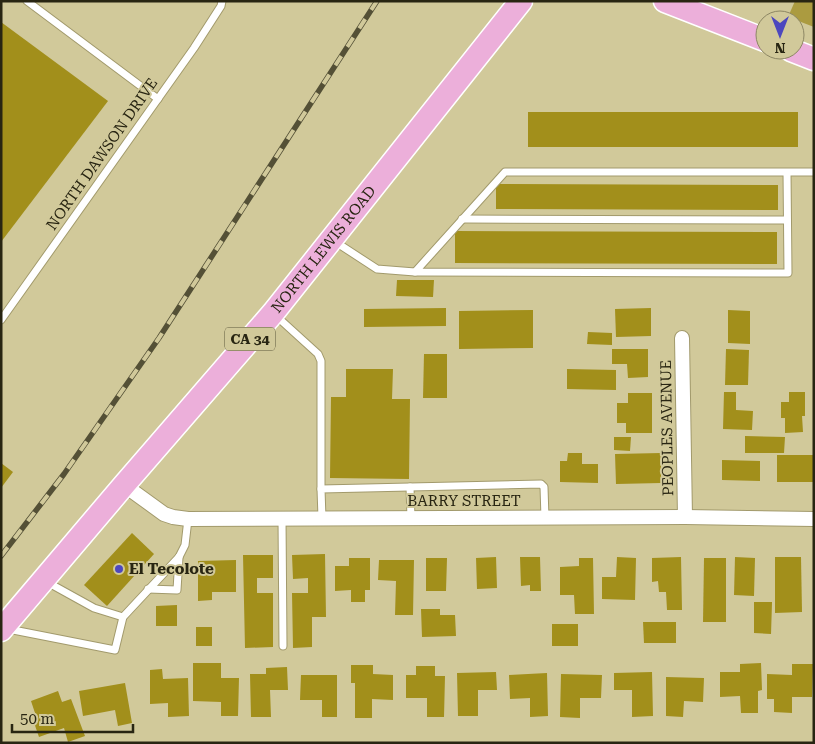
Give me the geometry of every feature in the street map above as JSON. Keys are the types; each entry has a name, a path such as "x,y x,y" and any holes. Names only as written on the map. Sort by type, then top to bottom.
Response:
{"main road":[{"name":"NORTH LEWIS ROAD","path":"2,629 124,484 273,313 521,1"},
{"path":"665,1 755,36"}],"street":[{"name":"PEOPLES AVENUE","path":"682,338 685,517"},
{"name":"BARRY STREET","path":"124,484 164,514 188,519 685,517 814,519"}],"lane":[{"path":"27,1 158,99"},
{"name":"NORTH DAWSON DRIVE","path":"1,320 194,48 221,6 222,1"},
{"path":"414,272 505,172 814,172"},
{"path":"331,239 377,269 414,272 788,273 787,172"},
{"path":"462,219 787,220"},
{"path":"273,313 318,354 321,361 322,518"},
{"path":"321,489 541,484 544,487 545,518"},
{"path":"410,487 411,518"},
{"path":"282,518 283,646"},
{"path":"2,629 115,650 123,617 178,557 185,545 188,519"},
{"path":"148,589 177,590 178,557"},
{"path":"43,580 94,608 123,617"}],"shaded area":[{"path":"795,1 814,1 814,27 805,24 805,10 791,10"}],"building":[{"path":"1,22 108,101 1,242"},
{"path":"528,112 798,112 798,147 528,147"},
{"path":"496,184 778,185 778,210 496,209"},
{"path":"455,231 777,232 777,264 455,263"},
{"path":"397,280 434,280 433,297 396,296"},
{"path":"446,308 446,326 364,327 364,309"},
{"path":"651,308 651,336 616,337 615,309"},
{"path":"533,310 533,348 459,349 459,311"},
{"path":"728,310 750,311 750,344 728,343"},
{"path":"588,332 612,333 612,345 587,344"},
{"path":"612,349 648,349 648,377 628,378 627,364 612,364"},
{"path":"726,349 749,350 748,385 725,385"},
{"path":"424,354 447,354 447,398 423,398"},
{"path":"346,369 393,369 392,399 410,399 409,479 330,478 331,397 346,397"},
{"path":"567,369 616,370 616,390 567,389"},
{"path":"724,392 736,392 736,410 753,411 752,430 723,429"},
{"path":"789,392 805,392 805,416 802,416 803,432 785,433 785,418 781,418 781,402 789,402"},
{"path":"628,393 652,393 652,433 626,433 626,423 617,423 617,403 628,403"},
{"path":"745,436 785,437 784,453 745,453"},
{"path":"614,437 631,437 630,451 614,450"},
{"path":"568,453 582,453 582,464 598,464 598,483 560,482 560,461 567,461"},
{"path":"661,453 661,483 616,484 615,454"},
{"path":"777,455 813,455 813,482 777,482"},
{"path":"722,460 760,461 760,481 722,480"},
{"path":"1,463 13,472 1,488"},
{"name":"El Tecolote","path":"132,533 154,554 107,606 84,585"},
{"path":"325,554 326,617 312,617 312,647 293,648 292,593 308,593 308,578 293,579 292,555"},
{"path":"243,555 273,555 273,578 257,578 257,593 273,593 273,647 245,648"},
{"path":"496,557 497,588 477,589 476,558"},
{"path":"520,557 540,557 541,591 530,591 530,585 521,586"},
{"path":"617,557 636,558 635,600 602,599 602,577 616,577"},
{"path":"681,557 682,610 667,610 666,592 659,592 658,581 652,582 652,558"},
{"path":"735,557 755,558 754,596 734,595"},
{"path":"775,557 801,557 802,612 775,613"},
{"path":"349,558 370,558 370,590 365,590 365,602 351,602 351,590 335,591 335,566 349,566"},
{"path":"426,558 447,558 446,591 426,591"},
{"path":"579,558 593,558 594,614 575,614 574,595 560,595 560,567 579,566"},
{"path":"704,558 726,558 726,622 703,622"},
{"path":"236,560 236,592 212,592 212,600 198,601 198,561"},
{"path":"379,560 414,560 413,615 395,615 396,581 378,580"},
{"path":"754,602 772,602 771,634 754,633"},
{"path":"177,605 177,626 156,626 156,606"},
{"path":"421,609 440,609 440,615 455,615 456,636 422,637"},
{"path":"643,622 676,622 676,643 644,643"},
{"path":"552,624 578,624 578,646 552,646"},
{"path":"196,627 212,627 212,646 196,646"},
{"path":"193,663 221,663 221,678 239,678 238,716 221,716 221,702 193,701"},
{"path":"761,663 762,690 758,691 758,713 741,713 740,696 720,697 720,672 740,672 740,664"},
{"path":"792,664 813,664 812,697 792,697 792,713 774,712 774,699 767,699 767,674 792,675"},
{"path":"351,665 373,665 373,674 393,675 393,700 372,699 372,718 355,718 355,683 351,683"},
{"path":"416,666 435,666 435,676 445,676 444,717 427,717 427,698 406,698 406,675 416,675"},
{"path":"287,667 288,690 270,690 271,717 251,717 250,674 266,674 266,668"},
{"path":"162,669 163,679 188,678 189,716 168,717 168,703 150,704 150,670"},
{"path":"496,672 497,690 478,690 478,716 458,716 457,673"},
{"path":"652,672 653,716 632,717 632,690 614,690 614,673"},
{"path":"547,673 548,716 530,717 530,698 510,699 509,675"},
{"path":"561,674 602,675 601,698 580,698 580,718 560,717"},
{"path":"301,675 337,675 337,717 322,717 322,700 300,700"},
{"path":"666,677 704,678 703,702 684,701 683,717 666,716"},
{"path":"125,683 132,723 118,726 115,710 83,716 79,691"},
{"path":"58,691 62,702 71,699 85,736 68,742 64,728 39,737 31,714 35,713 31,701"}],"railway":[{"path":"1,556 64,474 159,338 377,1"}],"place":[{"name":"El Tecolote","path":"119,569"}]}
